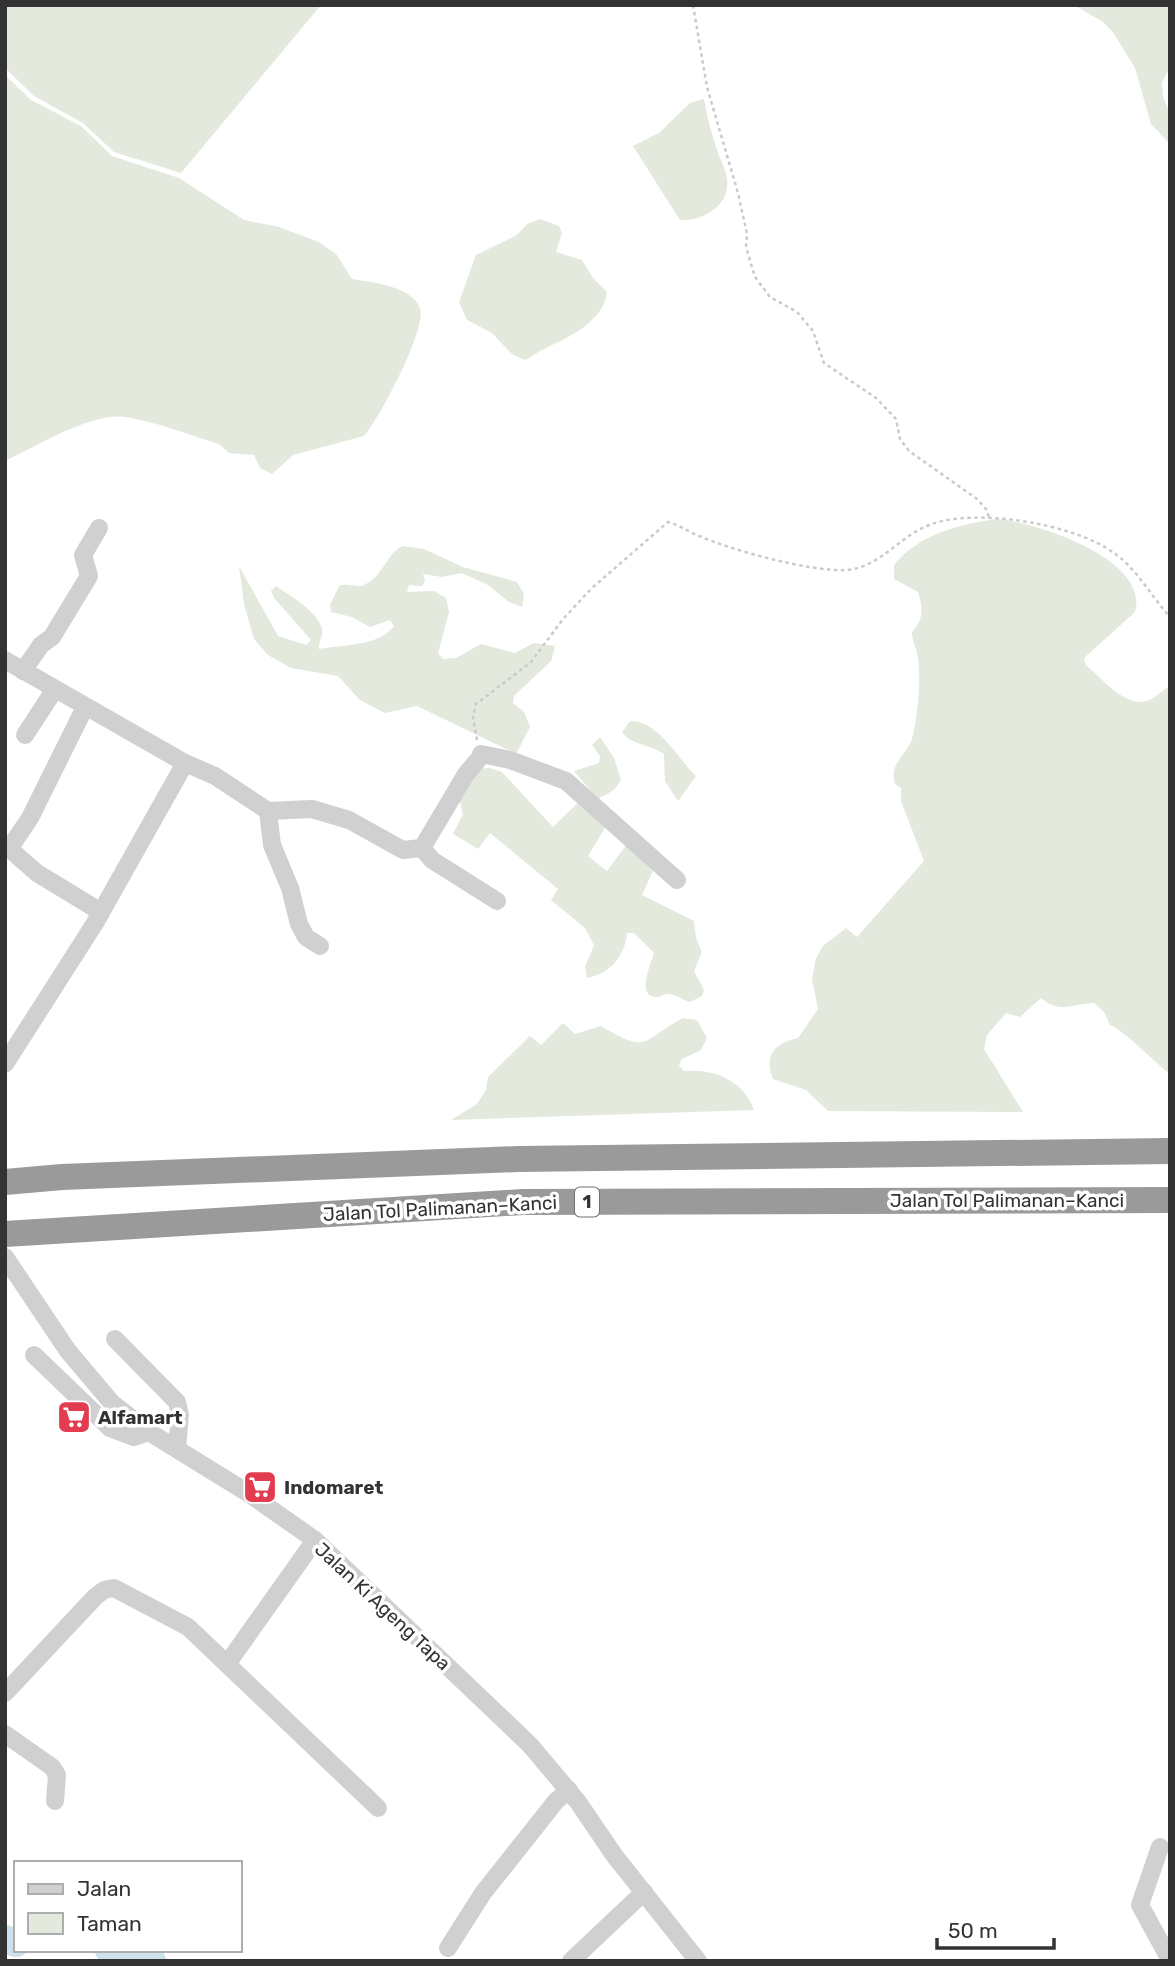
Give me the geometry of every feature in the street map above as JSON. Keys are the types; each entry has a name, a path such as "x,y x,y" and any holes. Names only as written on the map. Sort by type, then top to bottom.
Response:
{"highway":[{"path":"5,1182 62,1177 518,1159 1170,1151"},
{"name":"Jalan Tol Palimanan–Kanci","path":"5,1234 523,1202 1170,1200"}],"street":[{"path":"23,671 41,645 52,637 89,576 83,555 99,528"},
{"path":"5,660 85,707 167,750 185,763 215,776 268,811 312,808 349,820 403,850 422,848"},
{"path":"25,735 55,689"},
{"path":"85,707 30,818 7,847 37,873 101,912"},
{"path":"422,848 474,763 510,760 566,781 677,880"},
{"path":"5,1064 101,912 185,763"},
{"path":"268,811 272,845 292,896 299,924 306,937 320,946"},
{"path":"422,848 432,860 497,901"},
{"name":"Jalan Ki Ageng Tapa","path":"5,1256 89,1376 112,1404 149,1432 177,1447 315,1541 530,1745 569,1790 677,1938 698,1961"},
{"path":"115,1339 177,1402 180,1415 177,1447"},
{"path":"34,1355 110,1428 134,1437 149,1432"},
{"path":"227,1664 315,1541"},
{"path":"5,1693 95,1597 109,1588 121,1591 188,1627 378,1808"},
{"path":"5,1734 52,1767 57,1774 55,1801"},
{"path":"448,1948 483,1893 549,1810 569,1790"},
{"path":"1160,1847 1140,1905 1170,1960"},
{"path":"571,1961 645,1892"}],"path":[{"path":"693,5 707,87 738,194 755,277 770,297 797,313 813,331 824,363 876,398 896,419 900,439 909,451 976,499 986,509 989,517"},
{"path":"474,763 476,704 531,662 563,619 592,588 661,525 675,524 697,536 829,571 851,570 873,561 930,525 989,517 1060,531 1100,544 1130,568 1170,617"}],"green space":[{"path":"5,5 321,5 181,173 114,152 83,123 34,96 5,68"},
{"path":"1074,5 1170,5 1170,67 1162,83 1163,97 1170,113 1170,144 1151,124 1135,68 1113,32 1103,22"},
{"path":"5,75 31,100 81,126 112,156 179,178 244,220 279,227 319,242 336,254 352,279 390,286 415,301 420,308 420,319 409,353 390,394 364,436 293,455 272,474 260,468 254,455 229,453 219,444 149,422 112,417 81,425 5,461"},
{"path":"704,99 718,153 726,172 727,188 720,204 706,215 680,220 633,146 659,133 690,103"},
{"path":"540,219 559,226 562,233 556,252 582,260 593,278 607,292 599,312 583,328 525,360 512,354 492,333 467,320 459,302 476,255 517,235 527,224"},
{"path":"997,519 1037,527 1062,536 1108,560 1125,576 1135,593 1135,612 1084,658 1086,665 1113,690 1138,702 1149,700 1170,686 1170,1074 1110,1025 1104,1012 1094,1003 1060,1007 1041,998 1020,1017 1006,1013 987,1035 984,1049 1023,1112 828,1111 806,1090 773,1079 770,1070 771,1056 783,1043 798,1038 818,1009 812,980 816,958 823,946 846,928 857,937 924,861 901,801 901,788 895,784 894,776 897,764 911,742 915,726 919,677 912,632 919,623 921,608 918,592 894,579 894,565 915,545 941,532"},
{"path":"403,546 424,549 463,567 517,582 524,594 522,607 509,602 488,585 462,573 442,577 423,574 425,580 422,586 409,585 407,592 434,591 446,598 449,612 438,653 443,659 456,658 481,644 515,653 534,643 555,646 551,661 514,696 513,703 524,712 530,727 516,754 417,706 385,713 360,700 338,676 291,668 268,655 254,639 244,604 239,566 278,636 306,645 311,640 274,598 271,591 276,586 302,604 319,621 322,631 319,649 370,641 388,633 394,626 390,620 370,627 352,617 331,612 330,605 339,586 361,586 368,583 392,554"},
{"path":"630,721 650,727 659,734 696,776 678,801 665,781 664,754 631,740 622,732"},
{"path":"600,737 614,758 621,780 614,790 598,799 574,771 599,763 600,756 592,745"},
{"path":"490,768 502,772 553,827 584,797 608,823 588,856 607,871 627,844 653,871 642,895 694,921 696,938 702,952 694,971 704,990 702,996 690,1002 669,994 651,996 647,992 646,979 654,953 634,933 627,933 623,949 615,963 603,973 587,978 585,967 594,945 585,928 551,900 558,889 490,833 478,849 453,834 463,814 458,795 475,769"},
{"path":"683,1018 697,1020 707,1038 701,1050 682,1059 679,1066 684,1071 706,1072 726,1078 743,1091 754,1110 451,1120 477,1104 486,1090 488,1077 530,1036 541,1045 563,1023 575,1034 601,1026 628,1040 644,1042"}],"waterway":[{"path":"5,1939 14,1942"},
{"path":"117,1952 152,1961"}],"place":[{"name":"Alfamart","path":"74,1417"},
{"name":"Indomaret","path":"260,1487"}]}
